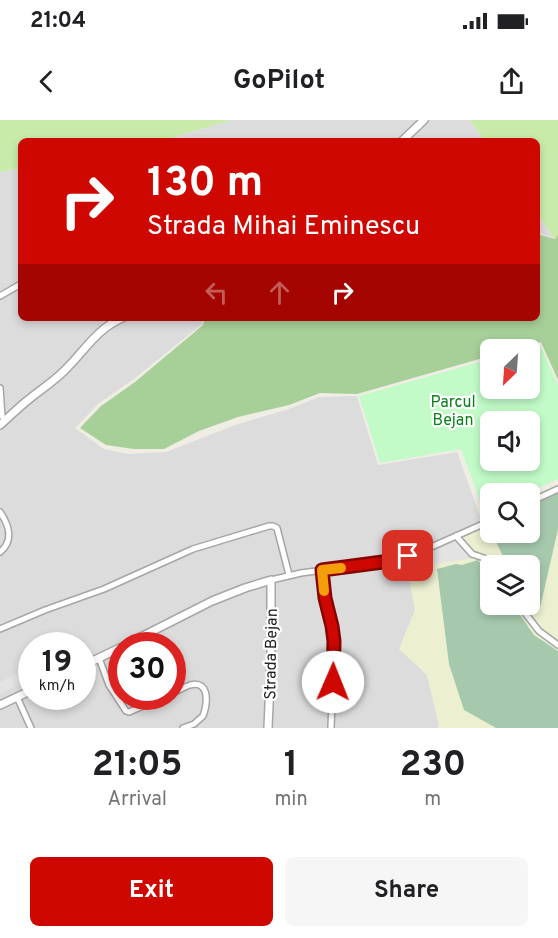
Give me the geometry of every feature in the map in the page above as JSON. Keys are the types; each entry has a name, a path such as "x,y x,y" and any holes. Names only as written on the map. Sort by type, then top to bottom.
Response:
{"street":[{"path":"405,138 424,120"},
{"path":"0,296 18,286"},
{"path":"2,423 66,370 96,334 116,321"},
{"path":"0,388 2,423"},
{"path":"540,497 558,489"},
{"path":"0,512 7,523 9,533 7,545 0,552"},
{"path":"151,632 212,601 271,580 289,575 398,560 480,525"},
{"path":"0,629 104,589 193,549 269,526 277,528 289,575"},
{"path":"456,536 472,554 480,557"},
{"path":"322,570 334,641 332,728"},
{"name":"Strada Bejan","path":"268,728 271,669 271,580"},
{"path":"527,615 539,631 558,645"},
{"path":"96,659 108,654"},
{"path":"99,658 108,680"},
{"path":"183,728 194,724 203,716 206,709 205,689 192,684 186,687"},
{"path":"0,705 17,697 31,728"}],"shaded area":[{"path":"231,120 470,120 483,138 171,138"},
{"path":"18,169 18,321 202,321 202,324 135,378 98,404 75,428 104,449 128,454 166,452 235,425 289,409 319,397 357,396 378,465 457,452 480,516 480,529 406,562 415,610 400,649 427,675 438,728 0,728 0,172"},
{"path":"540,218 555,239 540,233"},
{"path":"464,538 479,557 435,564 430,550"},
{"path":"18,673 18,685 0,694 0,682"}],"green space":[{"path":"0,120 231,120 171,138 18,138 18,169 0,172"},
{"path":"470,120 558,120 558,235 555,239 540,218 540,138 483,138"},
{"path":"540,235 555,239 558,235 558,380 540,339 480,339 480,359 357,394 320,393 289,405 238,417 199,431 164,449 134,449 106,445 80,428 101,406 135,382 203,325 204,321 540,321"},
{"name":"Parcul Bejan","path":"540,345 558,385 558,479 540,487 540,483 480,483 480,500 461,449 380,463 359,396 480,362 480,399 540,399"},
{"path":"558,492 558,728 438,728 427,675 399,649 415,610 406,562 480,529 480,543 540,543 540,501"},
{"path":"558,492 558,529 540,608 540,555 502,555 497,543 540,543 540,501"},
{"path":"478,560 480,563 480,615 520,615 534,635 558,651 558,728 496,728 464,710 449,664 437,569 456,564 462,565"}],"slow traffic":[{"path":"324,591 322,570 341,568"}],"route":[{"path":"333,682 334,641 322,570 398,560 408,556"}]}
